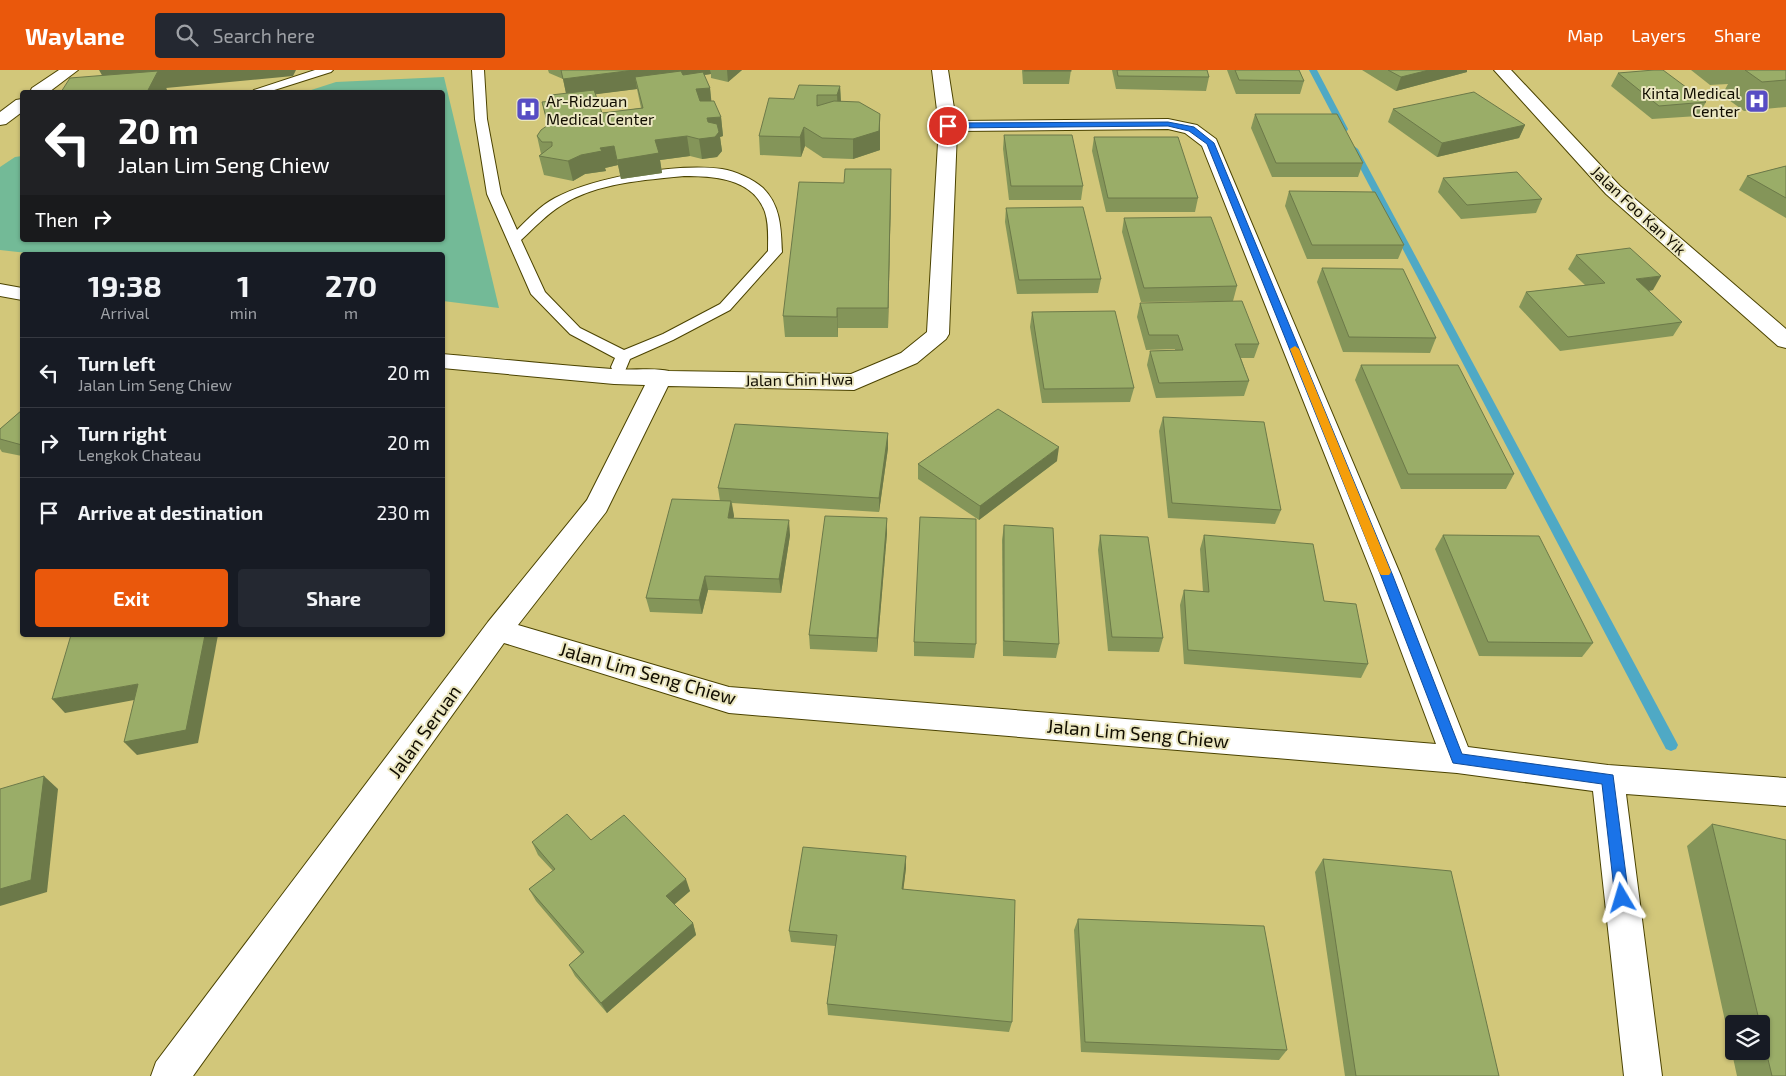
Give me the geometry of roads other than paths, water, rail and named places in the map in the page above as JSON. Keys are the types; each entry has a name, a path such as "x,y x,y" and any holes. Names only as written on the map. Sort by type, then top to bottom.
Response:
{"street":[{"path":"41,90 70,70"},
{"name":"Jalan Chin Hwa","path":"445,361 614,377 661,376 698,380 854,382 909,358 938,334 948,126 940,70"},
{"name":"Jalan Foo Kan Yik","path":"1502,70 1613,190 1786,341"},
{"path":"0,120 20,105"},
{"path":"948,126 1168,124 1191,129 1210,143 1383,567 1457,759"},
{"path":"0,290 20,294"},
{"name":"Jalan Seruan","path":"170,1076 498,630 597,505 661,376"},
{"name":"Jalan Lim Seng Chiew","path":"498,630 730,700 1457,759 1608,779 1786,792"},
{"path":"1608,779 1643,1076"}],"lane":[{"path":"264,90 327,70"},
{"path":"478,70 481,119 494,194 538,294 576,330 624,356"},
{"path":"514,239 558,202 598,186 657,176 694,172 724,172 758,190 774,214 775,252 725,307 668,337 624,356 614,377"}],"waterway":[{"path":"1313,70 1344,129"},
{"path":"1354,149 1671,745"}],"place":[{"name":"Kinta Medical Center","path":"1757,101"},
{"name":"Ar-Ridzuan Medical Center","path":"528,109"}]}
